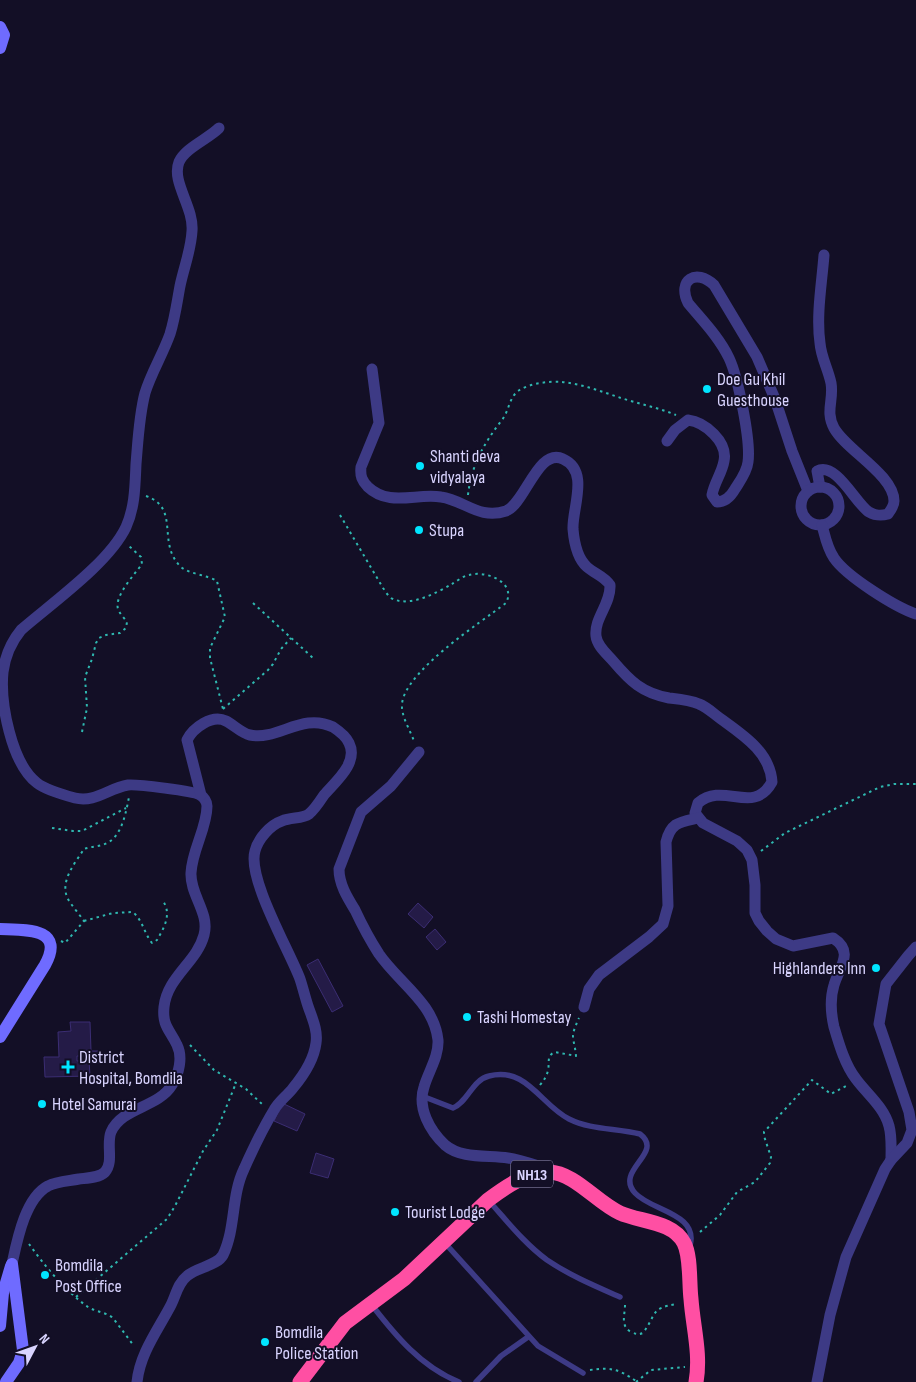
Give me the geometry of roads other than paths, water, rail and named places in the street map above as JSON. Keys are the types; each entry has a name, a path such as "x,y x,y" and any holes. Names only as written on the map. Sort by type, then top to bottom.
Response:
{"highway":[{"name":"NH13","path":"300,1382 345,1323 404,1279 488,1200 502,1189 533,1174 547,1171 560,1173 574,1180 609,1207 622,1214 664,1226 676,1233 689,1247 691,1302 698,1350 696,1382"}],"street":[{"path":"0,26 4,35 0,48"},
{"path":"0,1326 3,1292 20,1230 31,1204 46,1187 105,1173 109,1165 108,1142 111,1131 119,1121 132,1112 162,1098 172,1086 180,1060 178,1046 166,1028 164,1006 168,992 177,975 200,946 205,927 204,918 192,886 191,876 193,858 205,821 206,800 201,795 191,792 145,785 125,786 95,798 75,798 38,784 19,761 10,740 2,682 3,669 16,636 100,560 119,538 130,517 135,492 141,415 146,392 170,334 193,230 192,216 179,180 180,161 185,153 219,128"},
{"path":"820,487 817,471 822,469 829,471 839,478 871,514 879,516 888,514 894,502 893,494 887,483 869,462 854,450 835,430 829,417 832,395 831,383 819,342 824,255"},
{"path":"667,442 675,430 688,420 703,424 715,435 723,449 725,458 712,495 717,502 726,500 745,473 748,463 748,452 736,378 730,359 684,296 684,287 688,281 694,277 702,276 714,285 757,357 776,399 792,451 808,491"},
{"path":"372,369 379,423 361,467 360,475 363,483 382,497 410,499 440,496 452,499 479,512 493,513 505,511 516,504 535,473 549,459 562,458 569,463 578,480 578,499 573,527 577,550 587,567 602,575 610,585 609,599 598,620 596,629 596,637 599,644 624,674 637,686 647,692 660,696 698,704 742,734 764,756 770,767 772,782 763,793 748,799 722,794 711,795 702,800 696,807 696,813 703,823 737,841 747,850 752,860 755,885 755,913 767,931 776,939 793,946 833,938 839,942 844,950 845,956 833,986 832,1017 837,1038 849,1068 856,1080 881,1110 889,1125 891,1160"},
{"path":"820,487 832,491 838,501 837,514 834,519 822,525 810,522 802,513 801,501 808,491 820,487"},
{"path":"822,525 834,557 845,570 889,601 916,614"},
{"path":"137,1382 138,1371 146,1348 167,1313 184,1279 197,1269 219,1261 223,1255 233,1221 238,1184 242,1172 272,1114 284,1097 295,1086 313,1055 317,1034 300,980 257,882 254,853 258,843 272,826 282,820 309,814 342,776 352,753 350,744 337,729 326,724 308,722 265,735 250,735 235,728 227,721 213,720 200,725 190,733 187,740 201,795"},
{"path":"419,752 391,786 361,812 338,868 338,878 379,954 430,1013 438,1042 436,1057 422,1096 422,1105 424,1115 437,1137 453,1151 464,1154 508,1158 560,1173"},
{"path":"584,1007 589,989 599,975 663,924 668,906 666,842 668,833 675,825 698,818"},
{"path":"0,929 29,930 45,935 52,948 50,956 0,1037"},
{"path":"817,1382 830,1315 846,1257 891,1160 907,1143 912,1130 908,1112 879,1024 886,984 916,948"},
{"path":"6,1382 19,1363 23,1350 12,1264"}],"lane":[{"path":"422,1096 453,1108 460,1105 476,1084 485,1076 496,1074 519,1078 535,1090 544,1101 568,1118 589,1126 640,1134 648,1144 647,1151 630,1174 631,1188 642,1199 677,1216 686,1223 690,1232 689,1247"},
{"path":"488,1200 546,1260 620,1297"},
{"path":"444,1242 528,1337 551,1355 583,1373"},
{"path":"371,1304 402,1343 432,1367 459,1382"},
{"path":"476,1382 501,1356 528,1337"}],"place":[{"name":"Doe Gu Khil Guesthouse","path":"707,389"},
{"name":"Shanti deva vidyalaya","path":"420,466"},
{"name":"Stupa","path":"419,530"},
{"name":"Highlanders Inn","path":"876,968"},
{"name":"Tashi Homestay","path":"467,1017"},
{"name":"District Hospital, Bomdila","path":"68,1067"},
{"name":"Hotel Samurai","path":"42,1104"},
{"name":"Tourist Lodge","path":"395,1212"},
{"name":"Bomdila Post Office","path":"45,1275"},
{"name":"Bomdila Police Station","path":"265,1342"}]}
